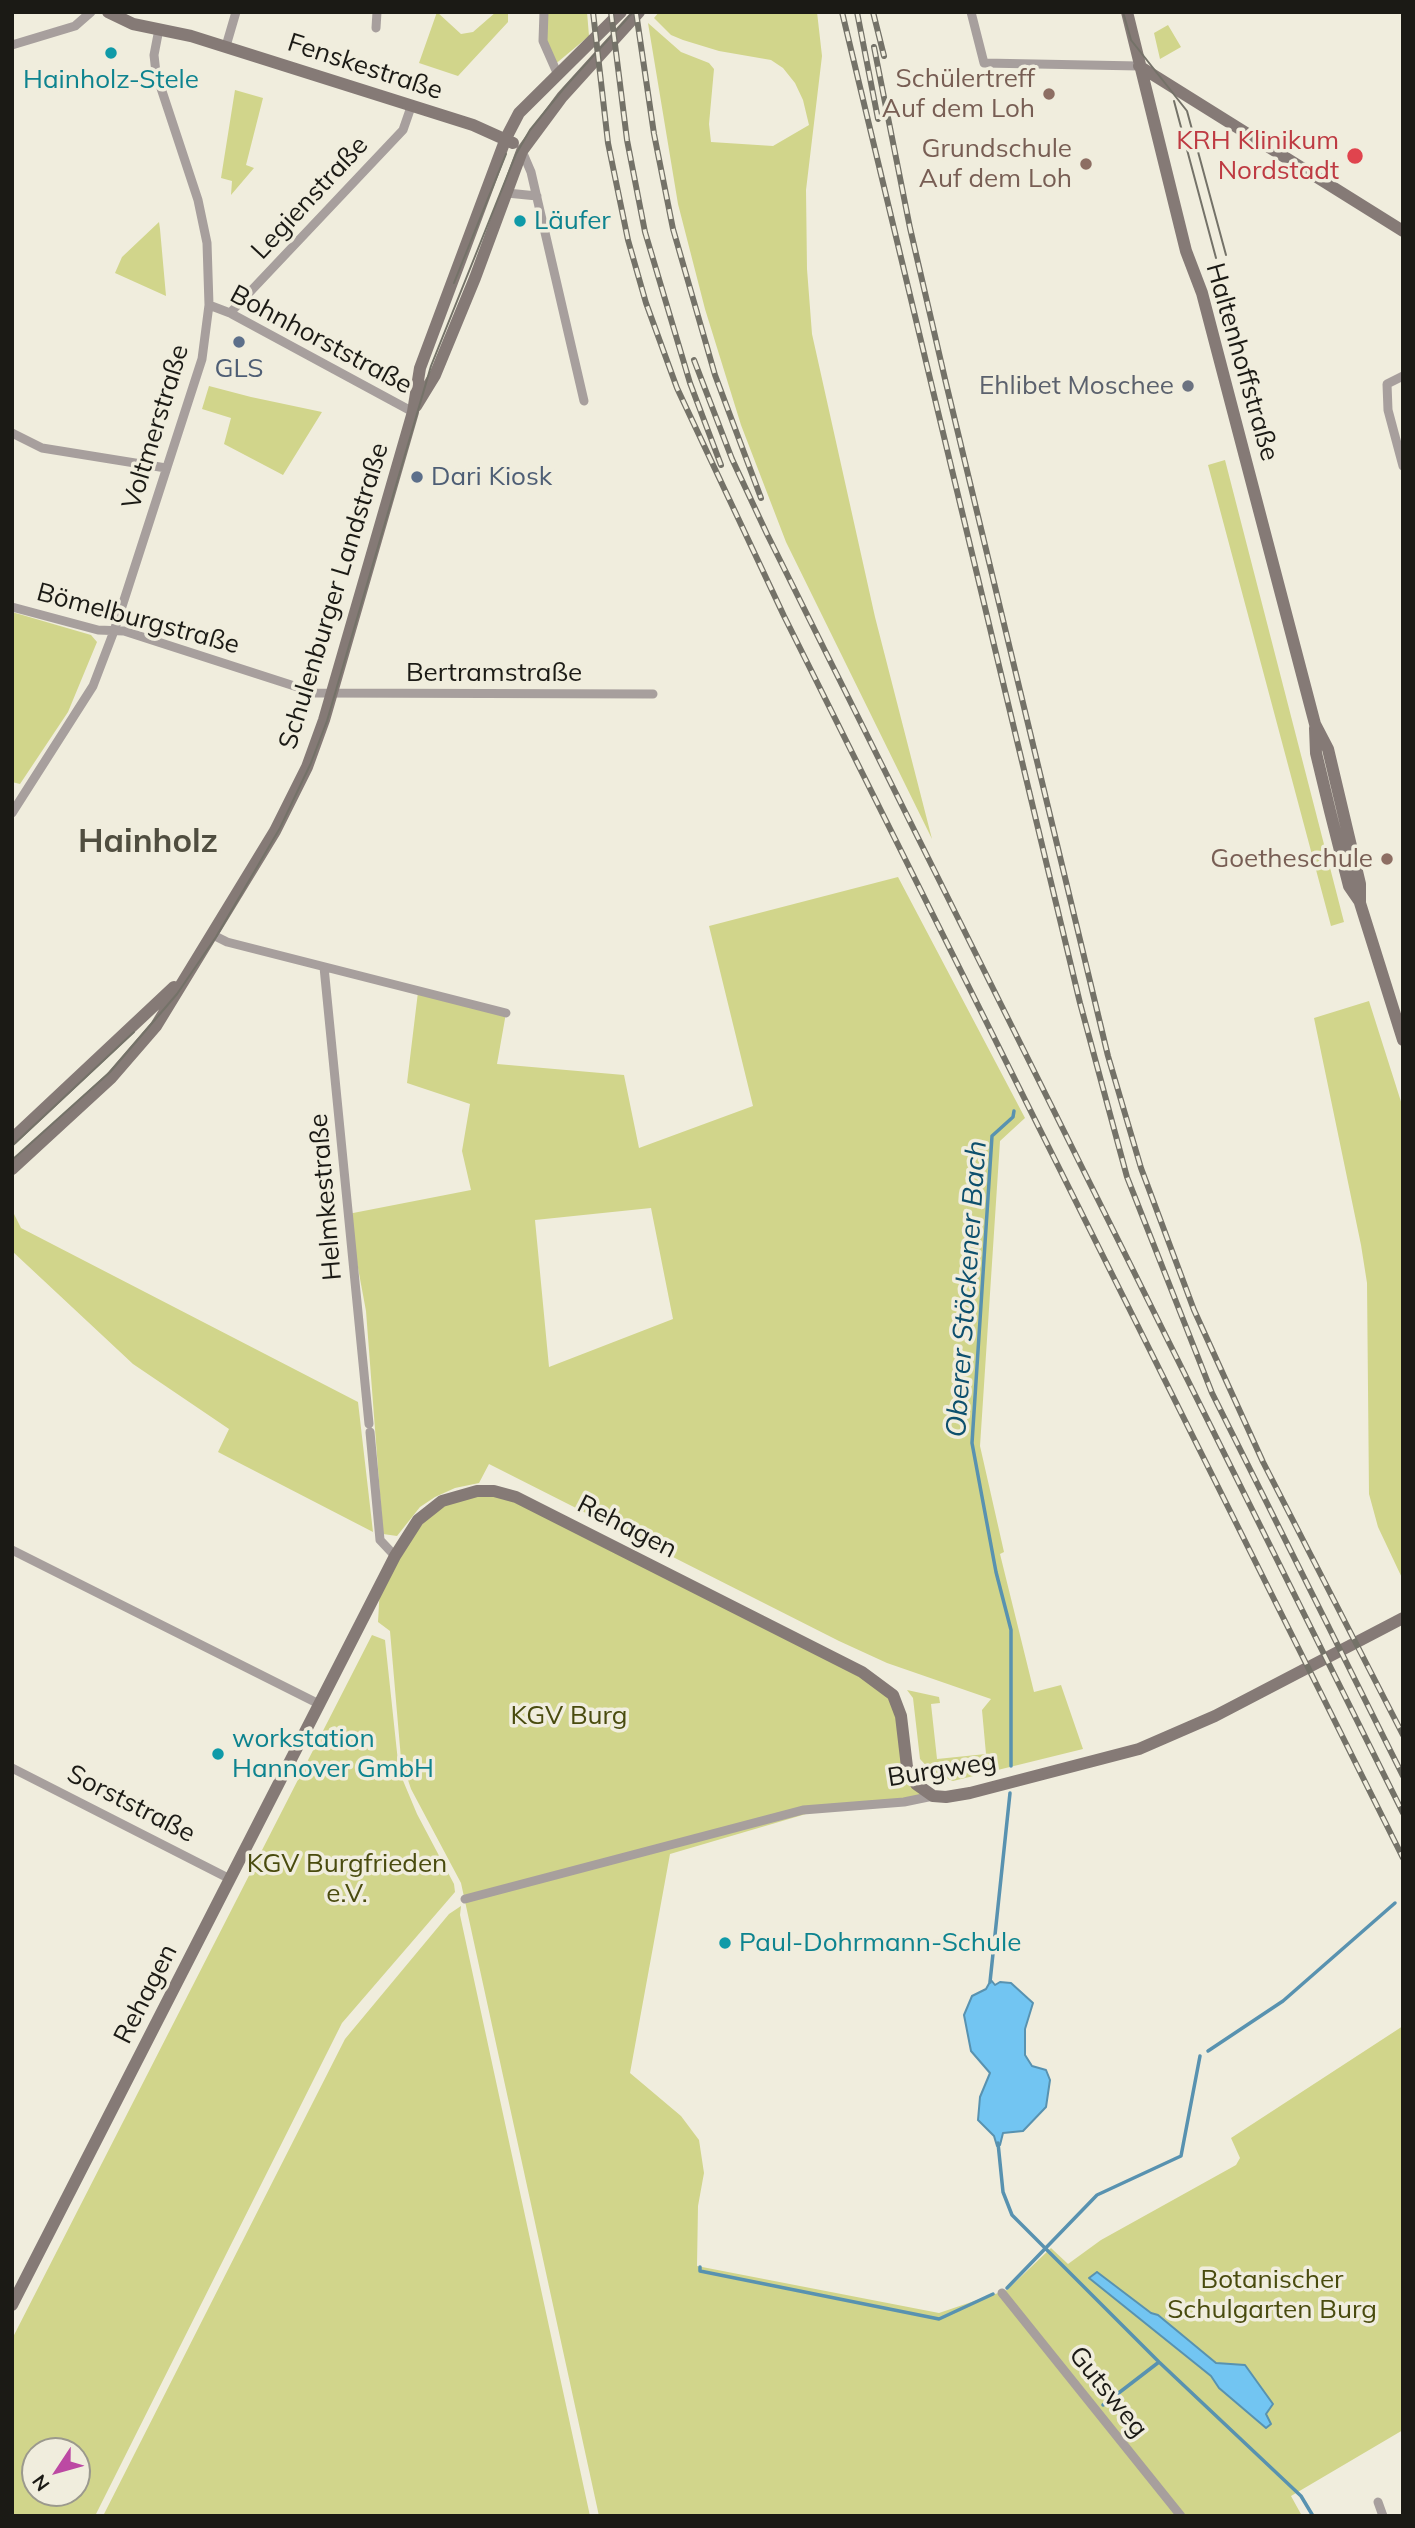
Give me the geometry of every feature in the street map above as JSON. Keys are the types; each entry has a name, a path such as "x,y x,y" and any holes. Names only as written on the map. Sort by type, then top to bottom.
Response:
{"street":[{"path":"12,46 75,26 91,12"},
{"name":"Fenskestraße","path":"108,12 133,24 226,47 506,138 522,151"},
{"path":"226,47 236,12"},
{"path":"376,28 377,12"},
{"path":"544,12 543,41 558,75"},
{"name":"Schulenburger Landstraße","path":"12,1169 126,1062 156,1026 213,935 292,797 334,694 413,412 420,368 506,138 519,113 621,12"},
{"name":"Schulenburger Landstraße","path":"413,412 435,374 522,151 562,97 639,12"},
{"path":"971,12 984,63 1139,66 1403,231"},
{"name":"Haltenhoffstraße","path":"1127,12 1186,251 1202,293 1315,724 1328,749 1360,884 1360,903 1403,1040"},
{"name":"Voltmerstraße","path":"12,813 93,686 114,631 199,373 209,305 206,243 198,200 156,73 154,55 159,29"},
{"name":"Legienstraße","path":"230,313 403,130 411,107"},
{"path":"522,151 529,162 584,401"},
{"path":"507,192 537,196"},
{"name":"Bohnhorststraße","path":"209,305 230,313 413,412"},
{"path":"1403,376 1387,384 1388,411 1403,466"},
{"path":"12,433 42,448 166,468"},
{"name":"Bömelburgstraße","path":"12,607 98,630 149,639 316,693 334,694"},
{"name":"Bertramstraße","path":"334,694 653,694"},
{"path":"213,935 228,942 506,1013"},
{"name":"Helmkestraße","path":"324,967 380,1540 395,1556"},
{"name":"Schulenburger Landstraße","path":"12,1139 189,972"},
{"name":"Rehagen","path":"12,2305 317,1703 395,1556 418,1520 442,1501 477,1491 494,1491 516,1497 884,1685 892,1695 901,1716 907,1767 916,1784 933,1796"},
{"path":"12,1550 84,1589 317,1703"},
{"name":"Burgweg","path":"465,1899 803,1810 904,1802 933,1796 946,1797 979,1791 1139,1749 1215,1716 1403,1618"},
{"name":"Sorststraße","path":"13,1771 230,1879"},
{"name":"Gutsweg","path":"1002,2293 1181,2516"},
{"path":"1378,2502 1383,2516"}],"green space":[{"path":"437,12 461,34 473,32 496,12 508,12 508,22 458,76 419,63"},
{"path":"544,12 587,12 589,36 553,66 543,41"},
{"path":"659,12 817,12 822,56 806,190 807,269 812,334 875,617 932,839 786,542 741,425 705,309 678,204 648,23 681,52 709,63 714,69 709,124 711,142 773,146 809,125 803,100 795,83 783,68 771,60 719,51 671,35 654,18"},
{"path":"1168,25 1181,47 1160,59 1154,33"},
{"path":"235,90 263,98 246,165 254,168 231,195 232,181 221,178"},
{"path":"159,222 166,296 115,273 122,257"},
{"path":"209,386 322,412 283,475 224,444 231,418 202,409"},
{"path":"1225,460 1344,922 1331,926 1208,465"},
{"path":"12,612 91,635 97,642 68,712 20,784 12,782"},
{"path":"898,877 1025,1118 1000,1141 980,1446 1004,1552 1000,1554 1034,1692 1061,1685 1083,1749 953,1781 934,1774 920,1759 913,1698 907,1690 939,1697 940,1703 931,1704 937,1759 986,1754 982,1710 991,1699 887,1663 839,1641 489,1464 479,1483 455,1488 435,1497 420,1507 397,1536 383,1534 366,1311 348,1214 471,1190 462,1151 470,1104 407,1083 418,992 506,1013 497,1064 624,1075 639,1148 753,1106 709,926","holes":["651,1208 673,1319 549,1367 535,1220"]},
{"path":"1369,1001 1403,1108 1403,1580 1378,1527 1369,1494 1367,1283 1314,1018"},
{"path":"12,1210 21,1228 358,1402 373,1532 218,1452 229,1429 133,1364 12,1251"},
{"name":"KGV Burg","path":"494,1491 705,1592 893,1695 907,1767 934,1795 806,1814 670,1854 630,2073 681,2116 699,2140 704,2173 698,2206 697,2266 939,2313 1007,2290 1051,2248 1068,2264 1101,2240 1236,2165 1240,2158 1231,2138 1403,2026 1403,2430 1291,2496 1302,2516 599,2516 461,1883 411,1789 401,1759 390,1631 378,1622 380,1586 395,1556 442,1501"},
{"name":"KGV Burgfrieden e.V.","path":"372,1635 385,1640 399,1771 417,1814 454,1884 455,1892 342,2023 95,2516 12,2516 12,2339"},
{"path":"461,1906 460,1915 590,2516 103,2516 345,2039 449,1914"}],"water":[{"path":"991,1980 995,1985 1000,1982 1011,1983 1033,2003 1025,2029 1025,2055 1032,2066 1046,2070 1050,2080 1046,2107 1023,2131 1003,2133 1000,2145 997,2146 994,2136 978,2120 980,2097 990,2073 971,2051 964,2015 972,1996 986,1989"},
{"path":"1097,2272 1151,2313 1158,2315 1216,2363 1245,2365 1273,2404 1266,2414 1271,2424 1266,2428 1219,2388 1211,2376 1089,2278"}],"waterway":[{"name":"Oberer Stöckener Bach","path":"1011,1766 1011,1630 996,1572 972,1443 992,1136 1013,1117 1014,1111"},
{"name":"Oberer Stöckener Bach","path":"990,1982 1010,1793"},
{"path":"1208,2051 1283,2001 1395,1903"},
{"path":"1007,2288 1097,2195 1181,2156 1200,2056"},
{"name":"Oberer Stöckener Bach","path":"998,2143 1003,2192 1012,2215 1159,2362 1301,2496 1313,2516"},
{"path":"700,2267 700,2271 939,2319 993,2294"},
{"path":"1103,2405 1159,2362"}],"tram line":[{"path":"12,1160 110,1072 177,994 216,937 280,828 311,763 327,721 431,366 516,154 530,130 564,88 633,12"},
{"path":"1123,12 1131,40 1187,111 1226,255"},
{"path":"1174,101 1216,258"},
{"path":"454,283 506,154"},
{"path":"12,1146 134,1032"}],"railway":[{"path":"593,12 608,143 628,240 646,303 677,388 784,616 1403,1858"},
{"path":"611,12 627,140 645,232 690,383 721,465"},
{"path":"636,12 654,134 673,229 715,375 761,498"},
{"path":"842,12 1080,1003 1127,1177 1212,1393 1403,1776"},
{"path":"857,12 878,119"},
{"path":"873,12 884,56"},
{"path":"874,47 910,228 945,379 1108,1056 1141,1168 1194,1310 1263,1462 1403,1735"},
{"path":"694,360 732,459 767,534 1403,1813"}],"place":[{"name":"Hainholz-Stele","path":"111,53"},
{"name":"Schülertreff Auf dem Loh","path":"1049,94"},
{"name":"KRH Klinikum Nordstadt","path":"1355,156"},
{"name":"Grundschule Auf dem Loh","path":"1086,164"},
{"name":"Läufer","path":"520,221"},
{"name":"GLS","path":"239,342"},
{"name":"Ehlibet Moschee","path":"1188,386"},
{"name":"Dari Kiosk","path":"417,477"},
{"name":"Goetheschule","path":"1387,859"},
{"name":"workstation Hannover GmbH","path":"218,1754"},
{"name":"Paul-Dohrmann-Schule","path":"725,1943"}],"district":[{"name":"Hainholz","path":"148,842"}],"park label":[{"name":"Botanischer Schulgarten Burg","path":"1272,2295"}]}
